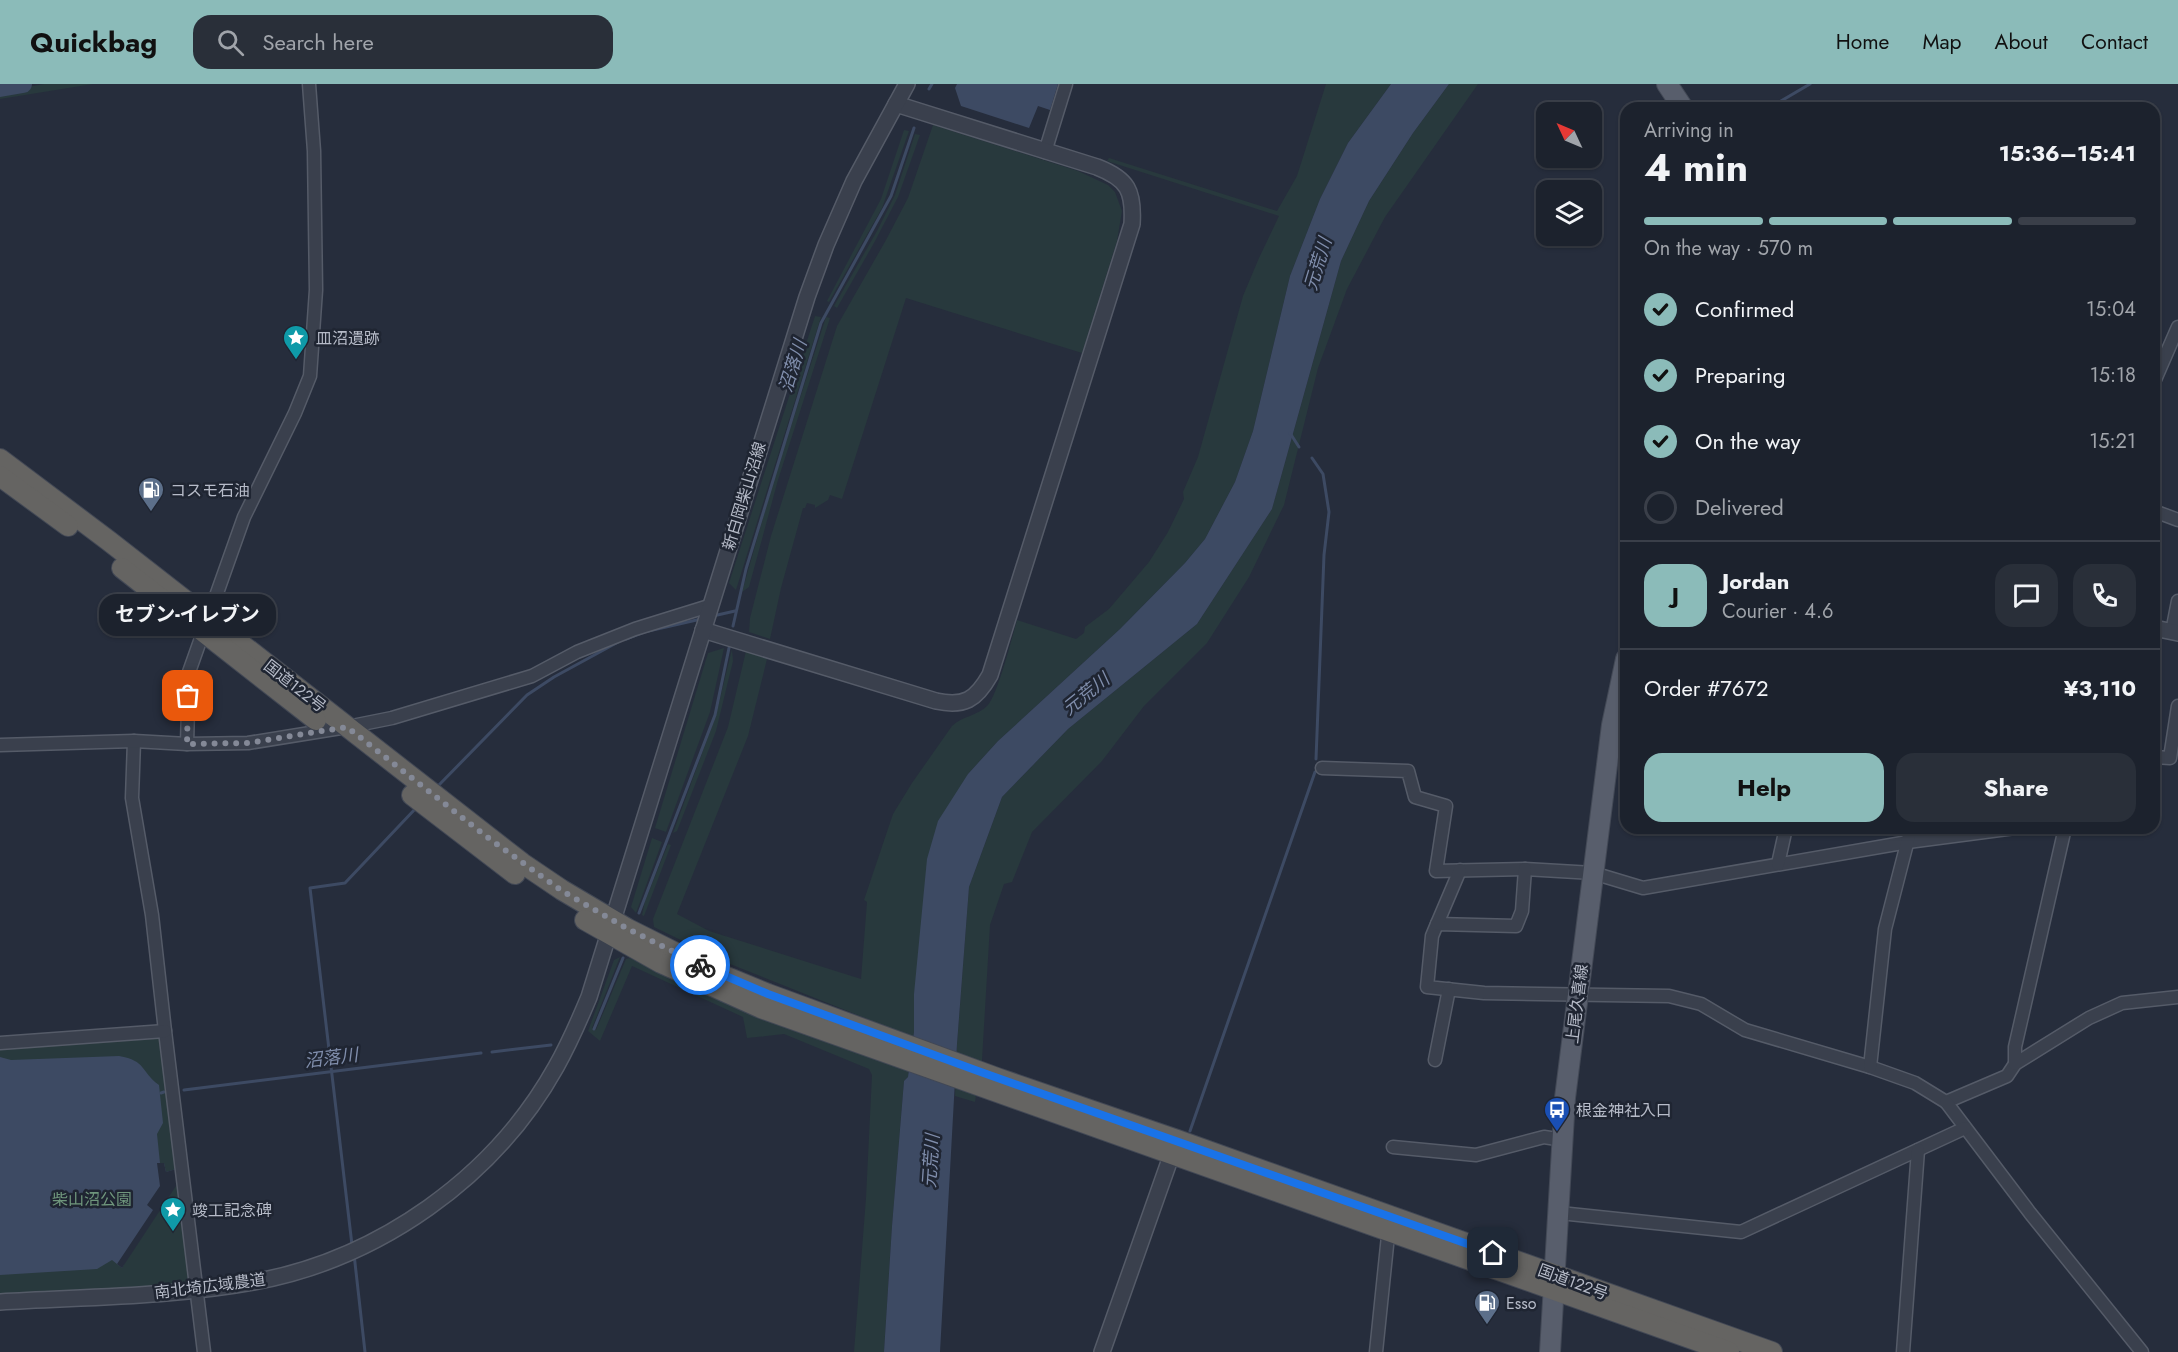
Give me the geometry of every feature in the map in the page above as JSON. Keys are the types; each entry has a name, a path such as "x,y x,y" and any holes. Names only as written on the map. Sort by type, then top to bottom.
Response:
{"highway":[{"name":"国道122号","path":"0,459 205,625 338,728 478,848 555,901 610,927 661,963 750,1003 882,1043 1556,1283 1772,1352"},
{"name":"国道122号","path":"0,476 205,625"},
{"name":"国道122号","path":"1556,1283 1729,1352"}],"main road":[{"path":"1667,84 1679,102"},
{"name":"上尾久喜線","path":"1550,1352 1556,1283 1565,1098 1612,725 1620,687"}],"street":[{"path":"187,744 189,672 244,518 310,376 316,290 314,151 309,84"},
{"name":"新白岡柴山沼線","path":"610,927 709,606 825,245 854,181 907,84"},
{"path":"1045,152 1066,84"},
{"path":"703,630 936,702 951,704 967,702 984,687 993,665 1132,224 1131,194 1123,181 1115,174 896,104"},
{"path":"2160,368 2178,327"},
{"path":"2160,513 2178,520"},
{"path":"2160,629 2175,632 2178,601"},
{"path":"0,745 134,741 187,744 248,743 392,718 532,676 577,652 635,629 709,606"},
{"path":"2160,757 2170,758 2178,706"},
{"path":"134,741 132,798 152,915 204,1352"},
{"path":"1322,768 1408,771 1415,797 1446,806 1436,871 1525,869 1593,873 1643,888 1908,842 1969,834"},
{"path":"1778,864 1785,834"},
{"path":"1870,1067 1885,929 1910,834"},
{"path":"2015,1064 2015,1047 2064,834"},
{"path":"1437,924 1516,926 1522,911 1525,869"},
{"path":"1460,870 1432,936 1427,987 1484,993 1669,996 1701,1004 1745,1030 1870,1067 1915,1083 1946,1102 2142,1352"},
{"name":"南北埼広域農道","path":"0,1302 197,1290 276,1277 343,1255 393,1231 432,1205 466,1178 510,1133 556,1068 570,1040 588,997 610,927"},
{"path":"1435,1060 1449,989"},
{"path":"1946,1102 2007,1076 2015,1064 2089,1018 2122,1003 2178,997"},
{"path":"0,1043 165,1031"},
{"path":"1560,1213 1741,1232 1965,1128"},
{"path":"1393,1147 1476,1155 1544,1137 1563,1140"},
{"path":"1102,1352 1174,1147"},
{"path":"1903,1352 1918,1150"},
{"path":"1376,1352 1389,1224"}],"green space":[{"path":"44,84 93,84 0,99 0,92"},
{"path":"1326,84 1391,84 1348,143 1320,199 1290,276 1253,431 1235,482 1205,539 1185,563 1120,629 998,741 968,774 914,994 914,1032 908,1077 904,1081 884,1352 854,1352 866,1198 872,1075 869,1069 784,1034 747,1038 743,1017 632,966 600,1041 588,1031 614,960 620,957 592,1028 596,1030 626,959 630,958 735,1008 886,1063 883,1026 880,1024 730,964 654,927 653,919 728,727 746,651 767,659 748,736 677,914 709,931 861,979 867,902 864,900 893,814 952,726 980,712 992,699 1017,620 1076,639 1084,633 1085,627 1109,609 1149,562 1168,532 1184,499 1183,492 1198,457 1243,296 1279,216 1107,161 1109,158 1277,211 1297,176"},
{"path":"1449,84 1478,84 1385,217 1347,289 1318,368 1284,505 1249,577 1207,643 1144,706 1102,761 1032,832 1012,882 1004,884 990,925 982,1060 975,1102 955,1096 969,887 1002,797 1068,729 1197,624 1272,509 1341,261 1369,201 1413,133"},
{"path":"933,125 1078,171 1108,185 1115,192 1122,211 1117,241 1082,353 906,298 842,499 830,495 828,500 815,508 815,505 807,503 803,508 770,639 749,632 750,618 771,536 837,326 908,198"},
{"path":"904,130 909,131 882,208 829,302 827,301 881,199"},
{"path":"915,134 920,135 898,197 837,308 834,306 895,195"},
{"path":"815,316 821,317 736,590 729,583"},
{"path":"826,317 830,318 778,480 749,587 742,592 774,479"},
{"path":"724,648 710,712 666,832 655,828 708,653"},
{"path":"732,649 733,661 716,731 677,831 673,833 716,715"},
{"path":"652,838 662,842 636,913 631,907"},
{"path":"668,844 671,845 644,916 642,915 645,901"},
{"name":"柴山沼公園","path":"157,1035 164,1042 193,1281 189,1285 0,1296 0,1046"}],"water":[{"path":"957,84 1058,84 1050,110 1038,106 1029,128 961,106 955,88"},
{"name":"元荒川","path":"1391,84 1449,84 1413,133 1369,201 1341,261 1272,509 1197,624 1068,729 1002,797 969,887 957,1044 940,1352 884,1352 904,1081 908,1077 914,1032 914,994 927,859 938,821 968,774 998,741 1120,629 1185,563 1205,539 1235,482 1253,431 1290,276 1320,199 1348,143"},
{"name":"柴山沼公園","path":"119,1056 139,1064 159,1085 163,1123 157,1134 160,1163 164,1163 166,1172 176,1169 122,1268 112,1260 97,1269 0,1275 0,1057 11,1060"}],"pier":[{"path":"157,1163 164,1163 166,1172 176,1169 178,1183 122,1268 117,1264 153,1210 147,1205 160,1186"}],"waterway":[{"path":"0,88 23,84"},
{"name":"沼落川","path":"929,89 932,84"},
{"path":"1779,102 1810,84"},
{"name":"沼落川","path":"733,626 746,569 821,323 891,196 914,128"},
{"path":"1290,433 1299,447"},
{"path":"1312,458 1323,474 1329,512 1324,555 1316,759"},
{"path":"713,616 735,611"},
{"path":"626,639 644,632 701,619"},
{"path":"437,787 527,695 554,677 620,641"},
{"name":"沼落川","path":"639,913 715,715 729,648"},
{"path":"1190,1131 1315,772"},
{"path":"352,1245 310,888 345,883 417,807"},
{"name":"沼落川","path":"594,1029 623,958"},
{"name":"沼落川","path":"492,1052 551,1045"},
{"name":"沼落川","path":"184,1090 481,1053"},
{"path":"354,1254 365,1352"}],"way so far":[{"path":"188,696 187,744 248,743 347,727 487,837 562,891 628,929 700,965"}],"place":[{"name":"皿沼遺跡","path":"296,361"},
{"name":"コスモ石油","path":"151,513"},
{"name":"セブン-イレブン","path":"188,696"},
{"name":"根金神社入口","path":"1557,1133"},
{"name":"竣工記念碑","path":"173,1233"},
{"name":"Esso","path":"1487,1326"}],"route":[{"path":"700,965 768,994 978,1071 1493,1253"}]}
